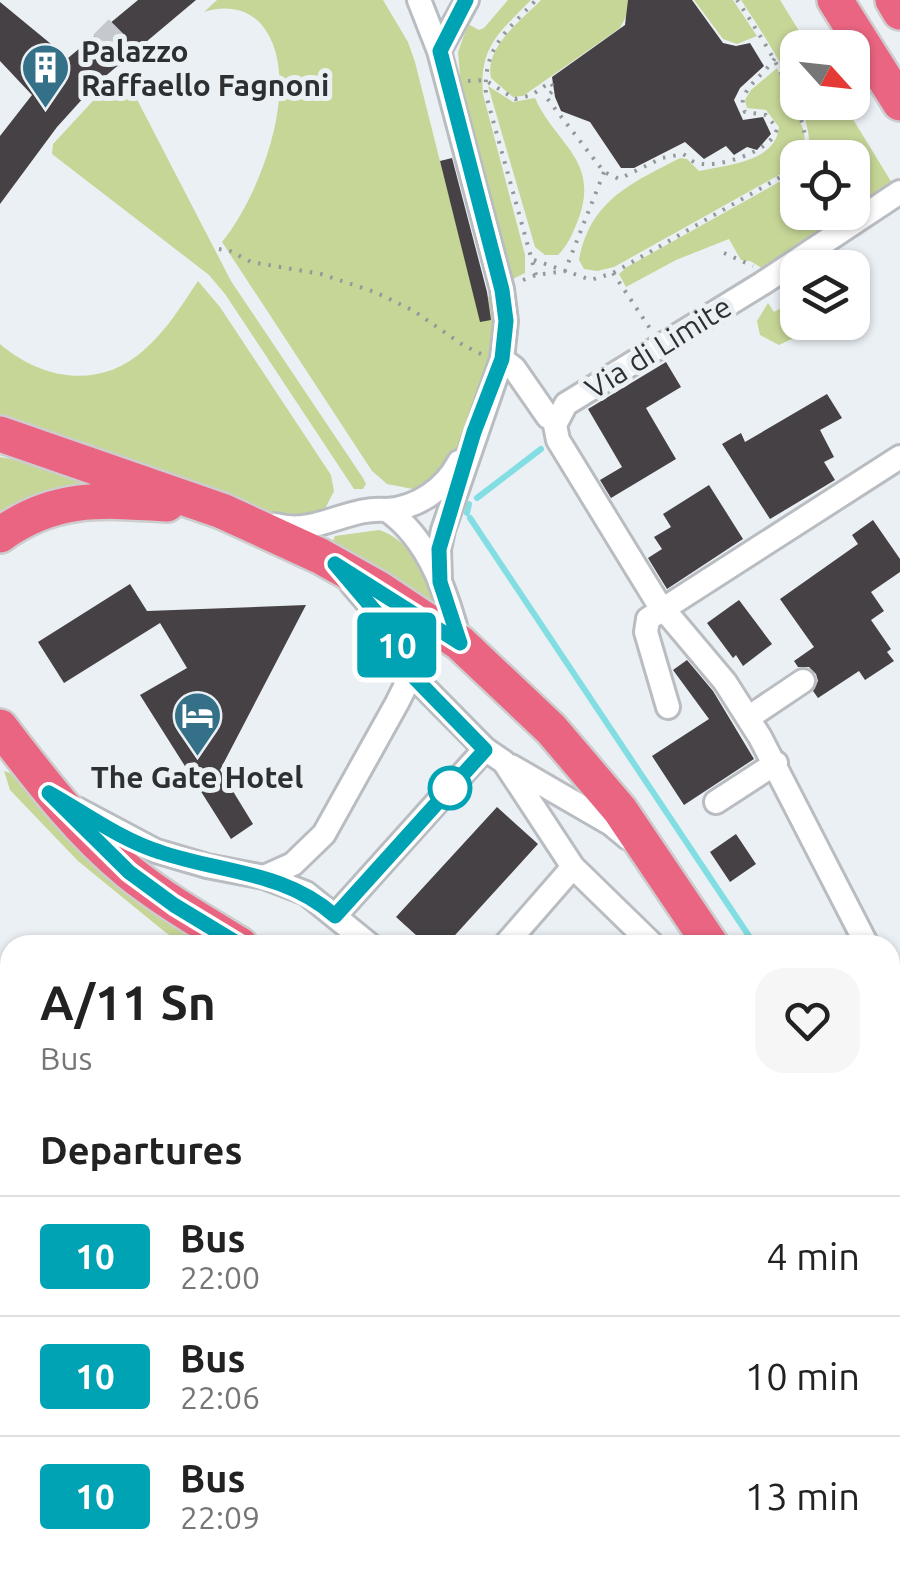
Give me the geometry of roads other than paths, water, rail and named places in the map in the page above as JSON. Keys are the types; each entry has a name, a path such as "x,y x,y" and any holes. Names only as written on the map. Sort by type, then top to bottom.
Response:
{"highway":[{"path":"835,0 853,30"},
{"path":"892,0 900,12"},
{"path":"870,57 900,103"},
{"path":"870,61 900,116"},
{"path":"0,434 215,509 335,564 460,643 551,729 620,810 704,935"},
{"path":"0,447 62,457"},
{"path":"0,535 46,510 92,499 215,509"},
{"path":"1,733 49,793 129,872 224,935"}],"street":[{"path":"419,0 440,51 502,290 506,321 502,357 443,530 440,582"},
{"path":"440,51 466,0"},
{"name":"Via di Limite","path":"862,935 775,763 724,682 664,608 558,440 556,420 566,404 763,283 900,192"},
{"path":"502,357 548,417 556,420"},
{"path":"215,509 284,528 309,528 359,509 406,506 437,490 454,471 474,432"},
{"path":"668,708 646,626 648,619 900,457"},
{"path":"387,510 419,542 440,582 460,643"},
{"path":"335,564 391,630 407,670 495,756 573,866 643,935"},
{"path":"264,877 293,864 324,834 405,688 407,670"},
{"path":"748,718 802,680"},
{"path":"495,756 611,824 654,860"},
{"path":"335,916 495,756"},
{"path":"716,802 775,763"},
{"path":"49,793 156,851 264,877 306,892 358,935"},
{"path":"514,935 573,866"},
{"path":"174,905 198,935"}],"waterway":[{"path":"477,498 541,449"},
{"path":"467,513 469,504"},
{"path":"470,518 748,935"}],"tunnel":[{"path":"101,27 119,45 128,62"}],"place":[{"name":"Palazzo Raffaello Fagnoni","path":"46,110"},
{"name":"The Gate Hotel","path":"197,758"}]}
